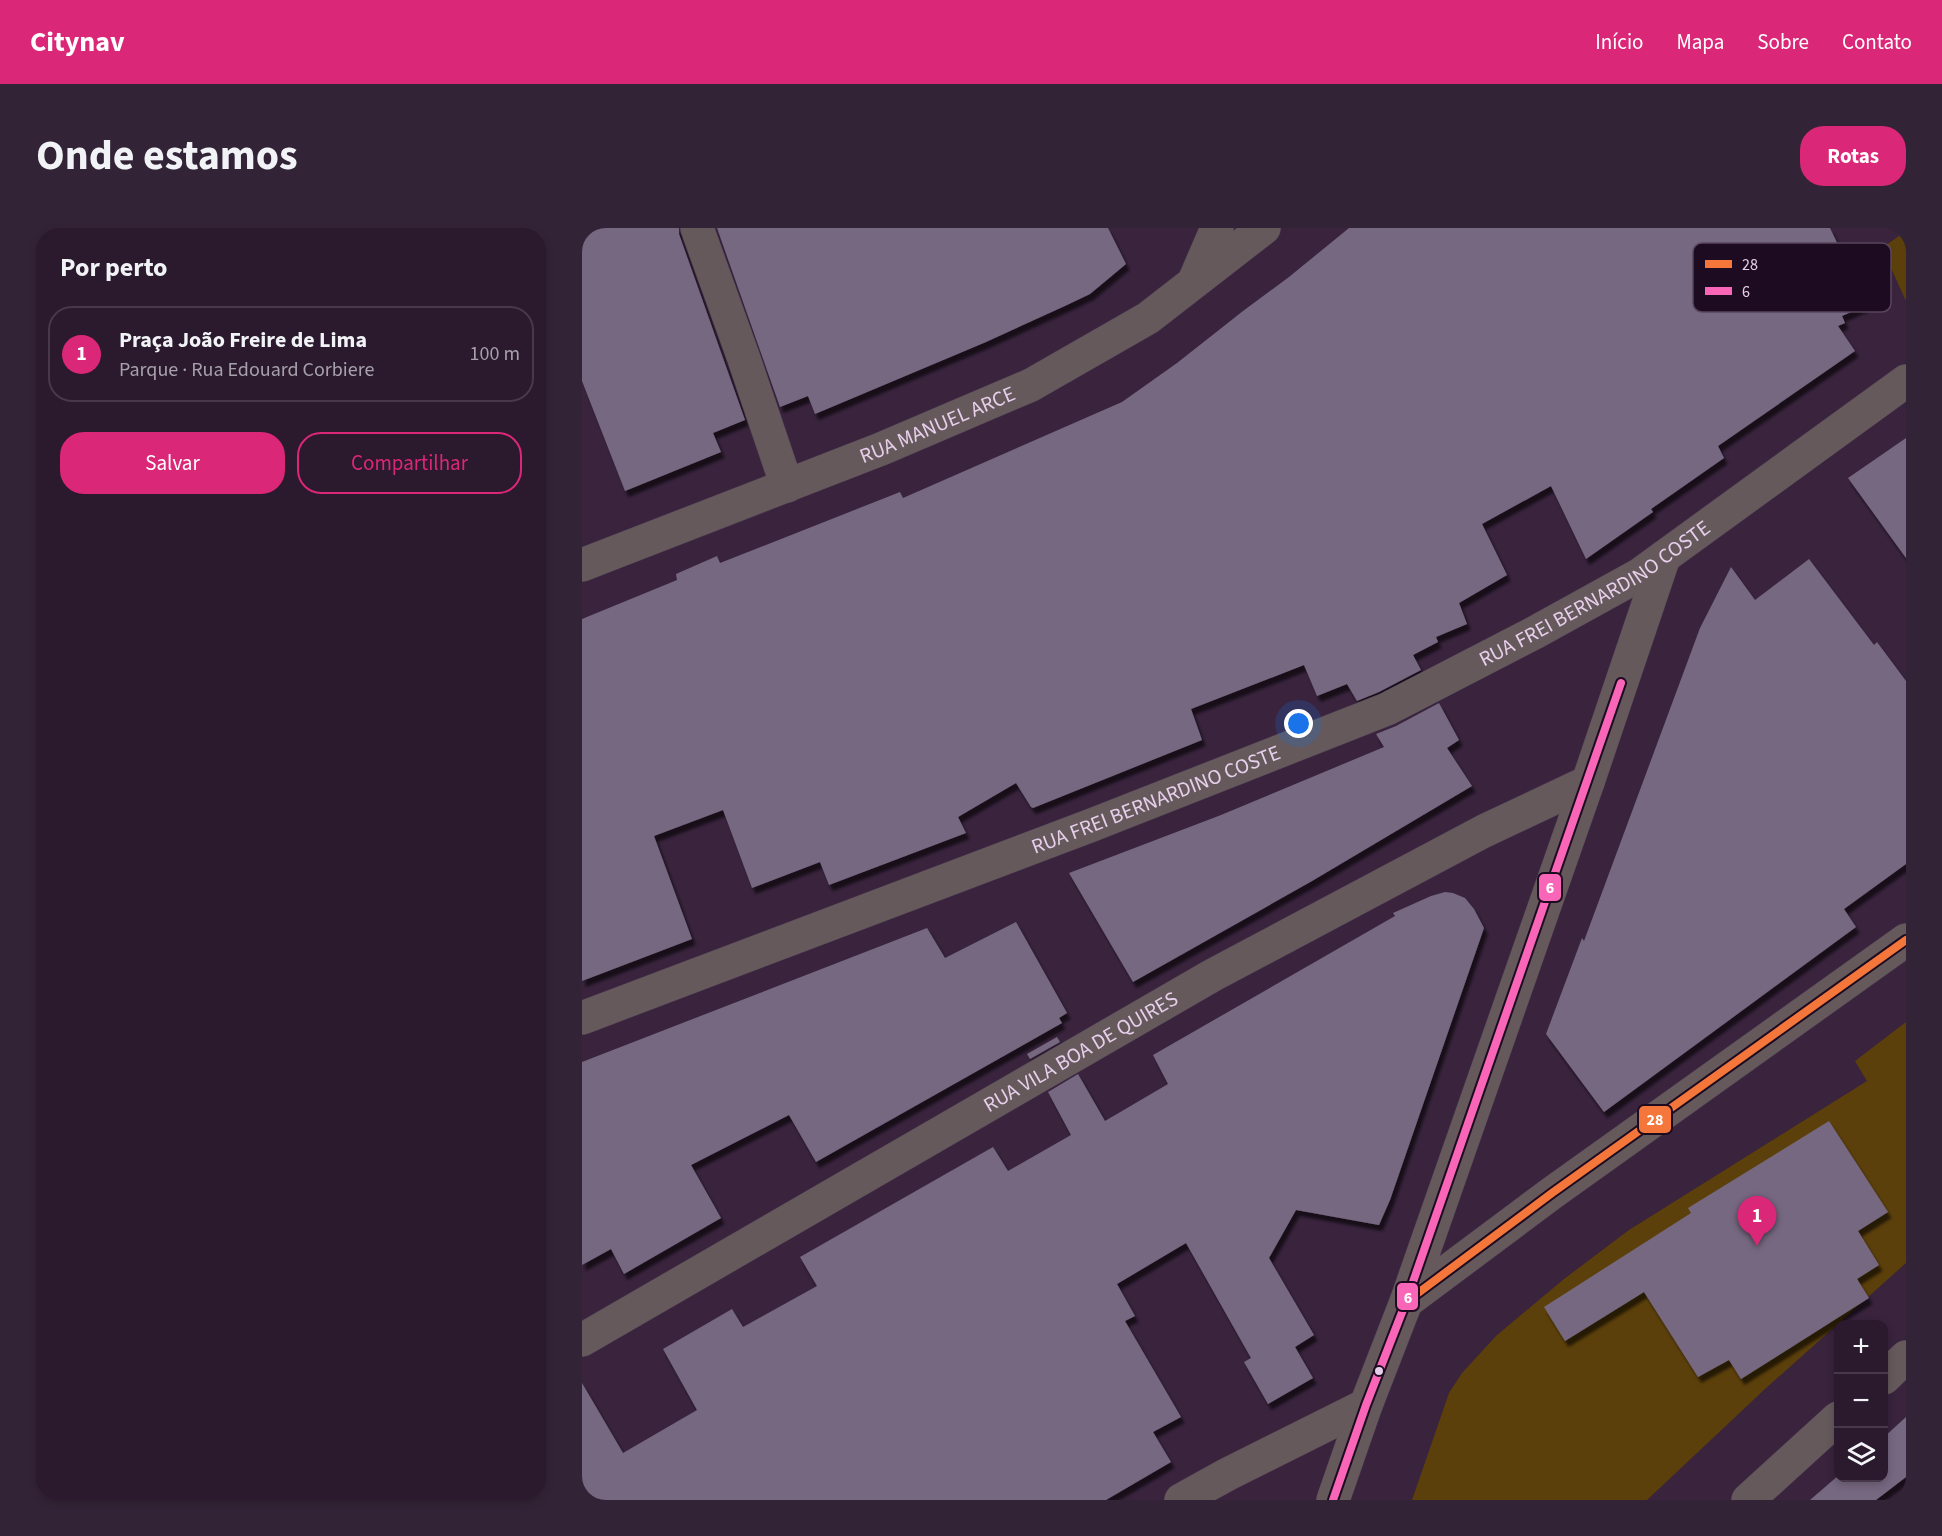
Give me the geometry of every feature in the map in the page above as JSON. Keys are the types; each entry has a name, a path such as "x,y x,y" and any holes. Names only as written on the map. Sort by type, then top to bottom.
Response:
{"street":[{"path":"697,228 786,486"},
{"path":"1193,283 1218,228"},
{"name":"RUA MANUEL ARCE","path":"582,565 881,449 1031,385 1148,318 1264,228"},
{"name":"RUA FREI BERNARDINO COSTE","path":"582,1018 1103,820 1387,709 1534,633 1639,575 1906,381"},
{"path":"1333,1500 1366,1405 1406,1302 1588,782 1664,557"},
{"name":"RUA VILA BOA DE QUIRES","path":"582,1340 1214,975 1484,831 1588,782"},
{"path":"1406,1302 1552,1193 1906,940"},
{"path":"1888,1374 1906,1358"},
{"path":"1181,1500 1366,1405"},
{"path":"1748,1500 1834,1423"}],"shaded area":[{"path":"1906,231 1906,299 1891,268 1891,243 1889,243"},
{"path":"1906,1022 1906,1263 1842,1320 1834,1320 1834,1327 1647,1500 1412,1500 1449,1393 1462,1373 1496,1336 1564,1279 1629,1230 1867,1081 1855,1061"}],"building":[{"path":"582,228 679,228 679,234 745,420 713,433 721,452 625,491 582,381"},
{"path":"717,228 1108,228 1126,264 1090,294 986,342 815,414 808,396 780,407"},
{"path":"1349,228 1830,228 1837,243 1693,243 1693,312 1851,312 1842,316 1845,323 1838,326 1855,351 1718,446 1724,458 1651,509 1653,512 1586,559 1551,486 1482,524 1507,575 1459,603 1467,624 1436,637 1438,642 1413,655 1421,670 1357,701 1347,684 1317,696 1304,665 1191,709 1202,740 1033,808 1016,783 958,817 966,833 829,885 820,862 752,888 723,810 654,836 692,939 582,981 582,619 677,580 676,574 717,556 720,563 900,492 903,498 1122,402 1289,277"},
{"path":"1906,438 1906,558 1848,478"},
{"path":"1809,559 1874,645 1877,642 1906,681 1906,864 1844,909 1856,927 1604,1112 1546,1034 1582,938 1584,941 1700,628 1731,567 1755,600"},
{"path":"1439,703 1459,740 1447,748 1472,786 1312,881 1133,982 1069,873 1221,815 1384,747 1376,734"},
{"path":"1445,892 1465,898 1484,928 1390,1200 1379,1225 1296,1210 1269,1258 1314,1335 1295,1347 1313,1378 1268,1404 1244,1362 1251,1358 1186,1243 1117,1284 1135,1316 1125,1321 1181,1417 1153,1432 1171,1462 1106,1500 582,1500 582,1383 623,1453 697,1410 663,1349 732,1309 743,1327 817,1286 800,1257 993,1147 1008,1171 1071,1135 1048,1092 1078,1074 1105,1121 1168,1084 1153,1055 1395,916 1393,913"},
{"path":"1016,922 1067,1013 1059,1018 1062,1023 816,1162 789,1115 691,1165 721,1218 624,1274 611,1249 582,1265 582,1062 927,928 945,958"},
{"path":"1057,1037 1060,1042 1030,1059 1027,1054"},
{"path":"1829,1121 1888,1212 1858,1231 1879,1265 1857,1279 1869,1298 1741,1379 1729,1360 1698,1377 1644,1292 1565,1341 1544,1307 1691,1213 1688,1208"},
{"path":"1906,1417 1906,1477 1876,1500 1810,1500 1834,1479 1834,1482 1888,1482 1888,1433"}],"transit line":[{"name":"6","path":"1333,1500 1366,1405 1406,1302 1621,683"},
{"name":"28","path":"1406,1302 1552,1193 1906,940"}],"place":[{"name":"Praça João Freire de Lima","path":"1757,1246"}]}
